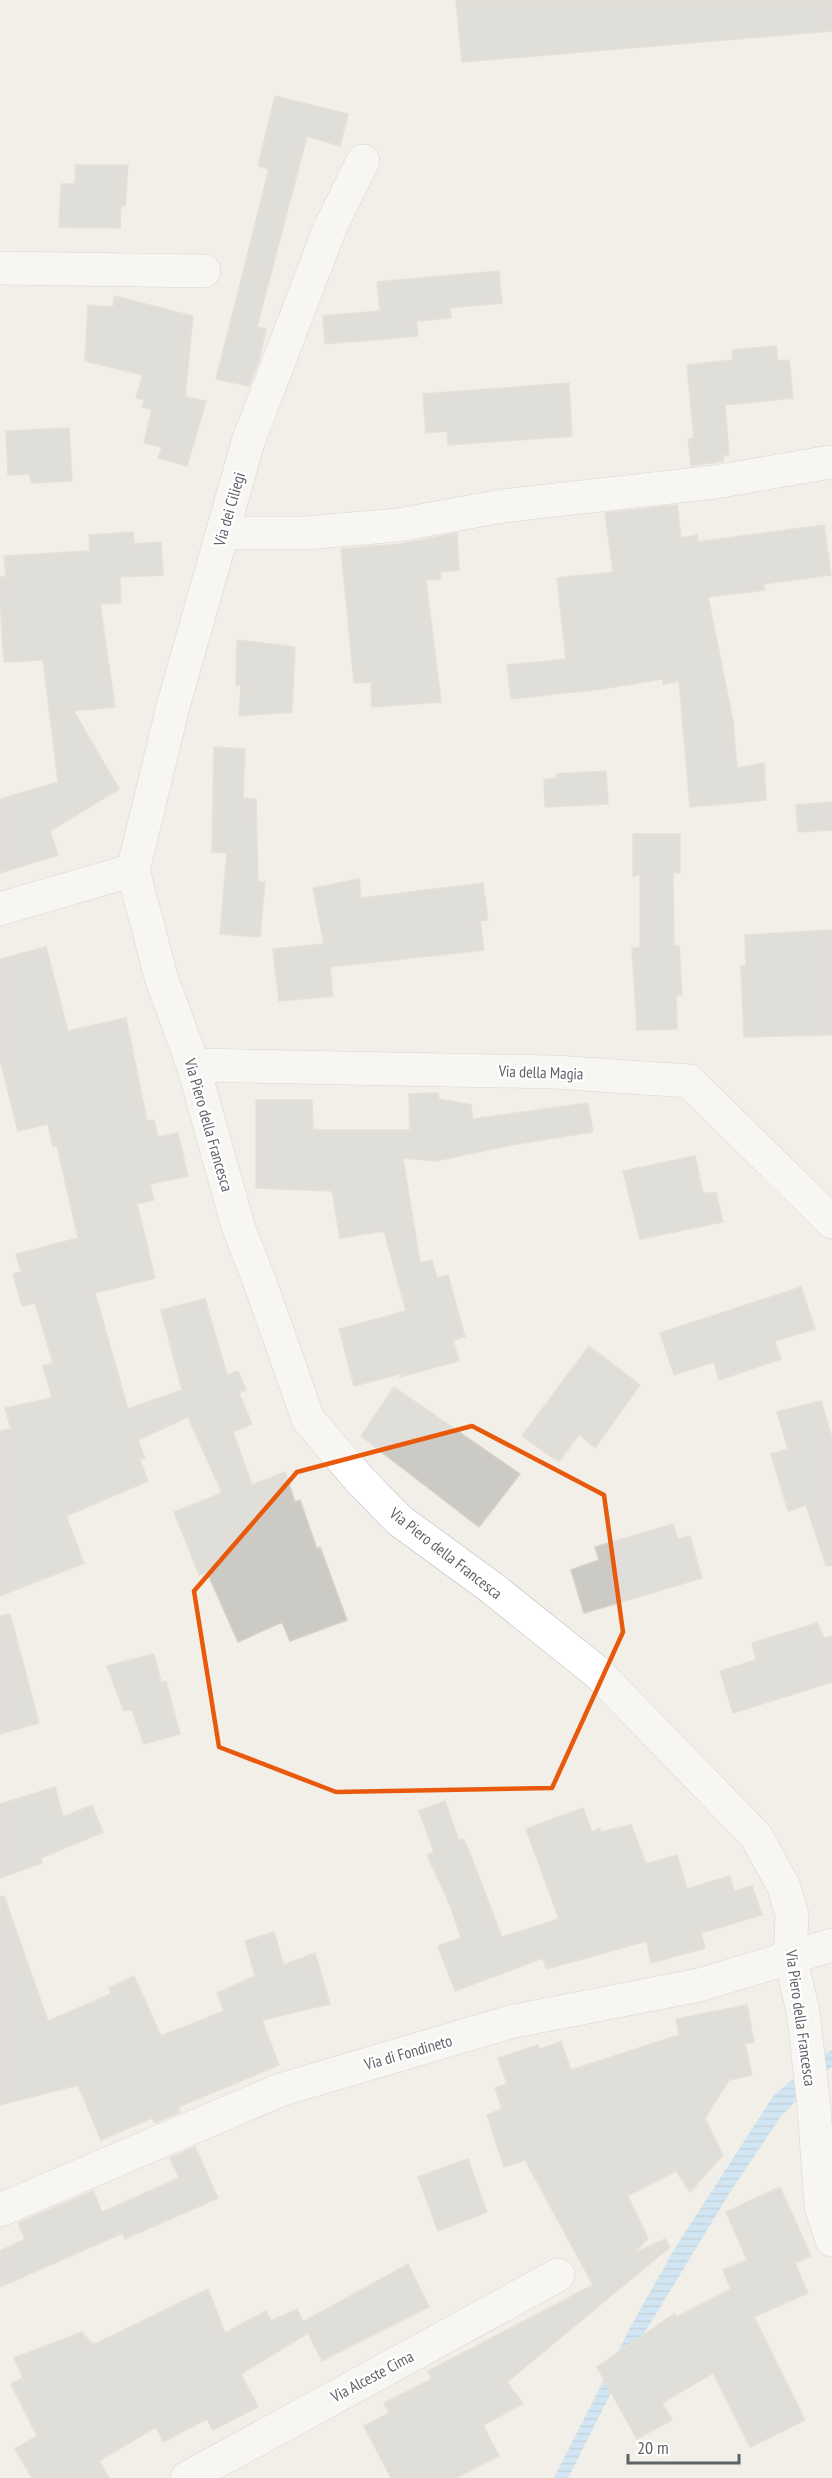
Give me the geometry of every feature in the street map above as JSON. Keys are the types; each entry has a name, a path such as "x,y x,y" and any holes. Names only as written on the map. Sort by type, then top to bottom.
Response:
{"street":[{"name":"Via dei Ciliegi","path":"134,870 174,703 248,442 330,228 363,161"},
{"path":"0,268 204,271"},
{"path":"222,533 304,533 398,525 502,506 715,482 830,462"},
{"path":"0,909 134,870"},
{"name":"Via Piero della Francesca","path":"134,870 161,978 193,1065 238,1226 308,1419 360,1480 399,1520 492,1588 597,1672 756,1836 784,1887 792,1915 790,1957 803,2011 814,2107 821,2207 832,2240"},
{"name":"Via della Magia","path":"193,1065 554,1072 689,1081 832,1222"},
{"name":"Via di Fondineto","path":"0,2210 280,2090 510,2022 699,1985 832,1945"},
{"name":"Via Alceste Cima","path":"187,2478 558,2276"}],"highlighted area":[{"path":"472,1426 604,1495 623,1632 552,1788 336,1792 219,1747 194,1591 297,1472"}],"water":[{"path":"832,2050 832,2067 822,2074 781,2116 734,2186 626,2363 568,2478 554,2478 630,2328 675,2248 774,2095"}],"building":[{"path":"456,0 832,0 832,31 462,62"},
{"path":"275,96 348,114 340,146 307,136 257,327 266,329 259,361 249,386 216,379 269,169 258,166"},
{"path":"76,165 128,165 125,206 121,205 120,228 59,227 61,184 75,184"},
{"path":"499,271 502,303 450,308 451,318 416,321 418,336 325,344 323,316 380,311 377,282"},
{"path":"114,296 193,316 185,397 206,401 187,466 158,458 162,447 144,443 152,409 142,407 144,400 136,398 143,375 85,361 88,305 113,307"},
{"path":"776,346 778,361 789,360 793,398 725,405 729,455 723,455 724,461 691,466 688,439 694,438 687,365 733,360 732,350"},
{"path":"569,383 572,436 448,445 447,431 426,433 423,394"},
{"path":"69,428 72,481 31,483 30,474 8,475 6,431"},
{"path":"677,505 681,538 697,535 698,542 824,525 831,575 764,584 765,590 708,597 733,721 737,768 764,763 766,800 690,807 679,681 663,684 663,679 602,689 511,699 507,665 566,659 557,578 613,572 605,513"},
{"path":"133,532 134,544 161,542 163,575 120,577 121,603 100,604 115,707 74,711 119,789 50,831 58,855 0,873 0,799 58,782 43,660 4,662 0,577 6,577 4,556 90,551 89,535"},
{"path":"457,533 459,570 440,572 441,579 426,580 441,702 372,707 371,682 354,683 341,549 400,544"},
{"path":"237,640 295,647 292,712 239,716 241,685 236,685"},
{"path":"214,747 245,749 243,798 256,799 258,882 265,882 260,937 220,934 227,853 212,852"},
{"path":"606,771 608,804 545,807 544,780 556,778 556,774"},
{"path":"832,802 832,830 798,832 796,805"},
{"path":"633,834 680,834 680,873 673,872 674,946 679,946 682,995 676,995 677,1029 637,1030 632,948 640,948 640,874 633,876"},
{"path":"359,879 361,898 483,883 488,920 480,921 484,950 330,967 333,996 279,1001 273,949 324,944 313,888"},
{"path":"832,930 832,1035 744,1037 741,966 746,966 745,935"},
{"path":"46,947 68,1031 126,1018 147,1121 154,1120 158,1137 178,1133 188,1176 150,1184 154,1200 137,1204 155,1278 95,1293 128,1409 182,1390 161,1310 205,1299 227,1375 238,1371 246,1390 239,1393 252,1424 233,1432 252,1485 285,1472 295,1502 300,1500 317,1549 320,1547 347,1620 290,1641 282,1622 238,1642 207,1572 199,1575 174,1512 222,1493 188,1417 138,1440 145,1458 140,1460 148,1481 66,1516 84,1563 0,1596 0,1431 11,1429 5,1408 52,1398 43,1366 53,1363 35,1303 22,1306 13,1274 21,1272 16,1254 78,1238 57,1146 53,1147 48,1124 18,1131 0,1060 0,959"},
{"path":"438,1093 439,1099 471,1105 473,1119 588,1103 593,1132 511,1145 436,1161 403,1158 420,1263 432,1260 437,1278 448,1275 465,1337 453,1340 459,1361 400,1377 403,1373 354,1386 339,1329 406,1311 384,1231 340,1238 332,1191 256,1188 256,1100 312,1100 313,1130 410,1130 409,1094"},
{"path":"695,1156 703,1193 716,1193 723,1222 640,1239 623,1171"},
{"path":"801,1287 815,1329 775,1341 781,1359 719,1380 714,1362 674,1375 660,1333"},
{"path":"589,1346 640,1385 595,1448 579,1434 559,1462 522,1436"},
{"path":"394,1387 520,1474 479,1527 361,1436"},
{"path":"821,1401 832,1438 832,1565 826,1566 806,1505 788,1511 771,1454 788,1449 777,1412"},
{"path":"673,1524 678,1539 690,1536 702,1578 584,1613 571,1570 599,1560 595,1547"},
{"path":"10,1614 39,1723 0,1734 0,1616"},
{"path":"817,1623 824,1638 832,1636 832,1682 733,1713 720,1671 756,1660 752,1643"},
{"path":"154,1654 161,1682 166,1681 180,1734 144,1744 132,1710 124,1711 107,1666"},
{"path":"55,1787 63,1817 92,1805 103,1832 41,1858 42,1863 0,1878 0,1804"},
{"path":"445,1801 459,1841 463,1839 470,1853 502,1937 559,1919 526,1829 583,1808 592,1832 600,1828 601,1832 631,1825 646,1864 677,1855 687,1889 730,1876 734,1891 752,1886 762,1915 701,1933 705,1948 651,1963 647,1941 546,1969 543,1958 455,1991 438,1946 461,1938 450,1905 427,1855 434,1852 419,1811"},
{"path":"4,1896 48,2021 111,1994 109,1988 134,1976 161,2036 224,2011 217,1993 255,1976 245,1941 274,1932 284,1965 315,1953 330,2004 262,2020 279,2065 178,2107 180,2112 155,2123 152,2118 101,2140 78,2085 0,2105 0,1897"},
{"path":"747,2005 754,2042 745,2044 752,2075 729,2080 705,2118 723,2155 690,2192 676,2171 628,2196 648,2238 634,2253 665,2239 670,2247 507,2382 523,2404 483,2425 499,2456 456,2478 391,2478 364,2426 389,2413 384,2403 432,2379 428,2371 593,2285 525,2160 504,2167 487,2115 502,2109 495,2088 507,2084 498,2058 538,2045 540,2049 561,2042 571,2070 679,2035 676,2019"},
{"path":"195,2147 218,2198 125,2239 123,2233 0,2287 0,2251 25,2239 18,2223 93,2191 102,2212 179,2178 170,2158"},
{"path":"468,2159 487,2212 438,2231 418,2177"},
{"path":"780,2187 811,2256 795,2263 808,2293 754,2317 805,2420 750,2447 713,2373 662,2403 672,2420 637,2439 597,2367 675,2313 677,2317 731,2289 723,2270 747,2260 726,2212"},
{"path":"408,2264 429,2307 322,2361 308,2333 241,2374 258,2407 213,2430 207,2419 163,2442 156,2427 99,2461 109,2478 32,2478 15,2449 37,2436 11,2384 23,2378 14,2358 82,2332 93,2345 208,2289 225,2333 266,2311 271,2321 297,2309 303,2322"}]}
